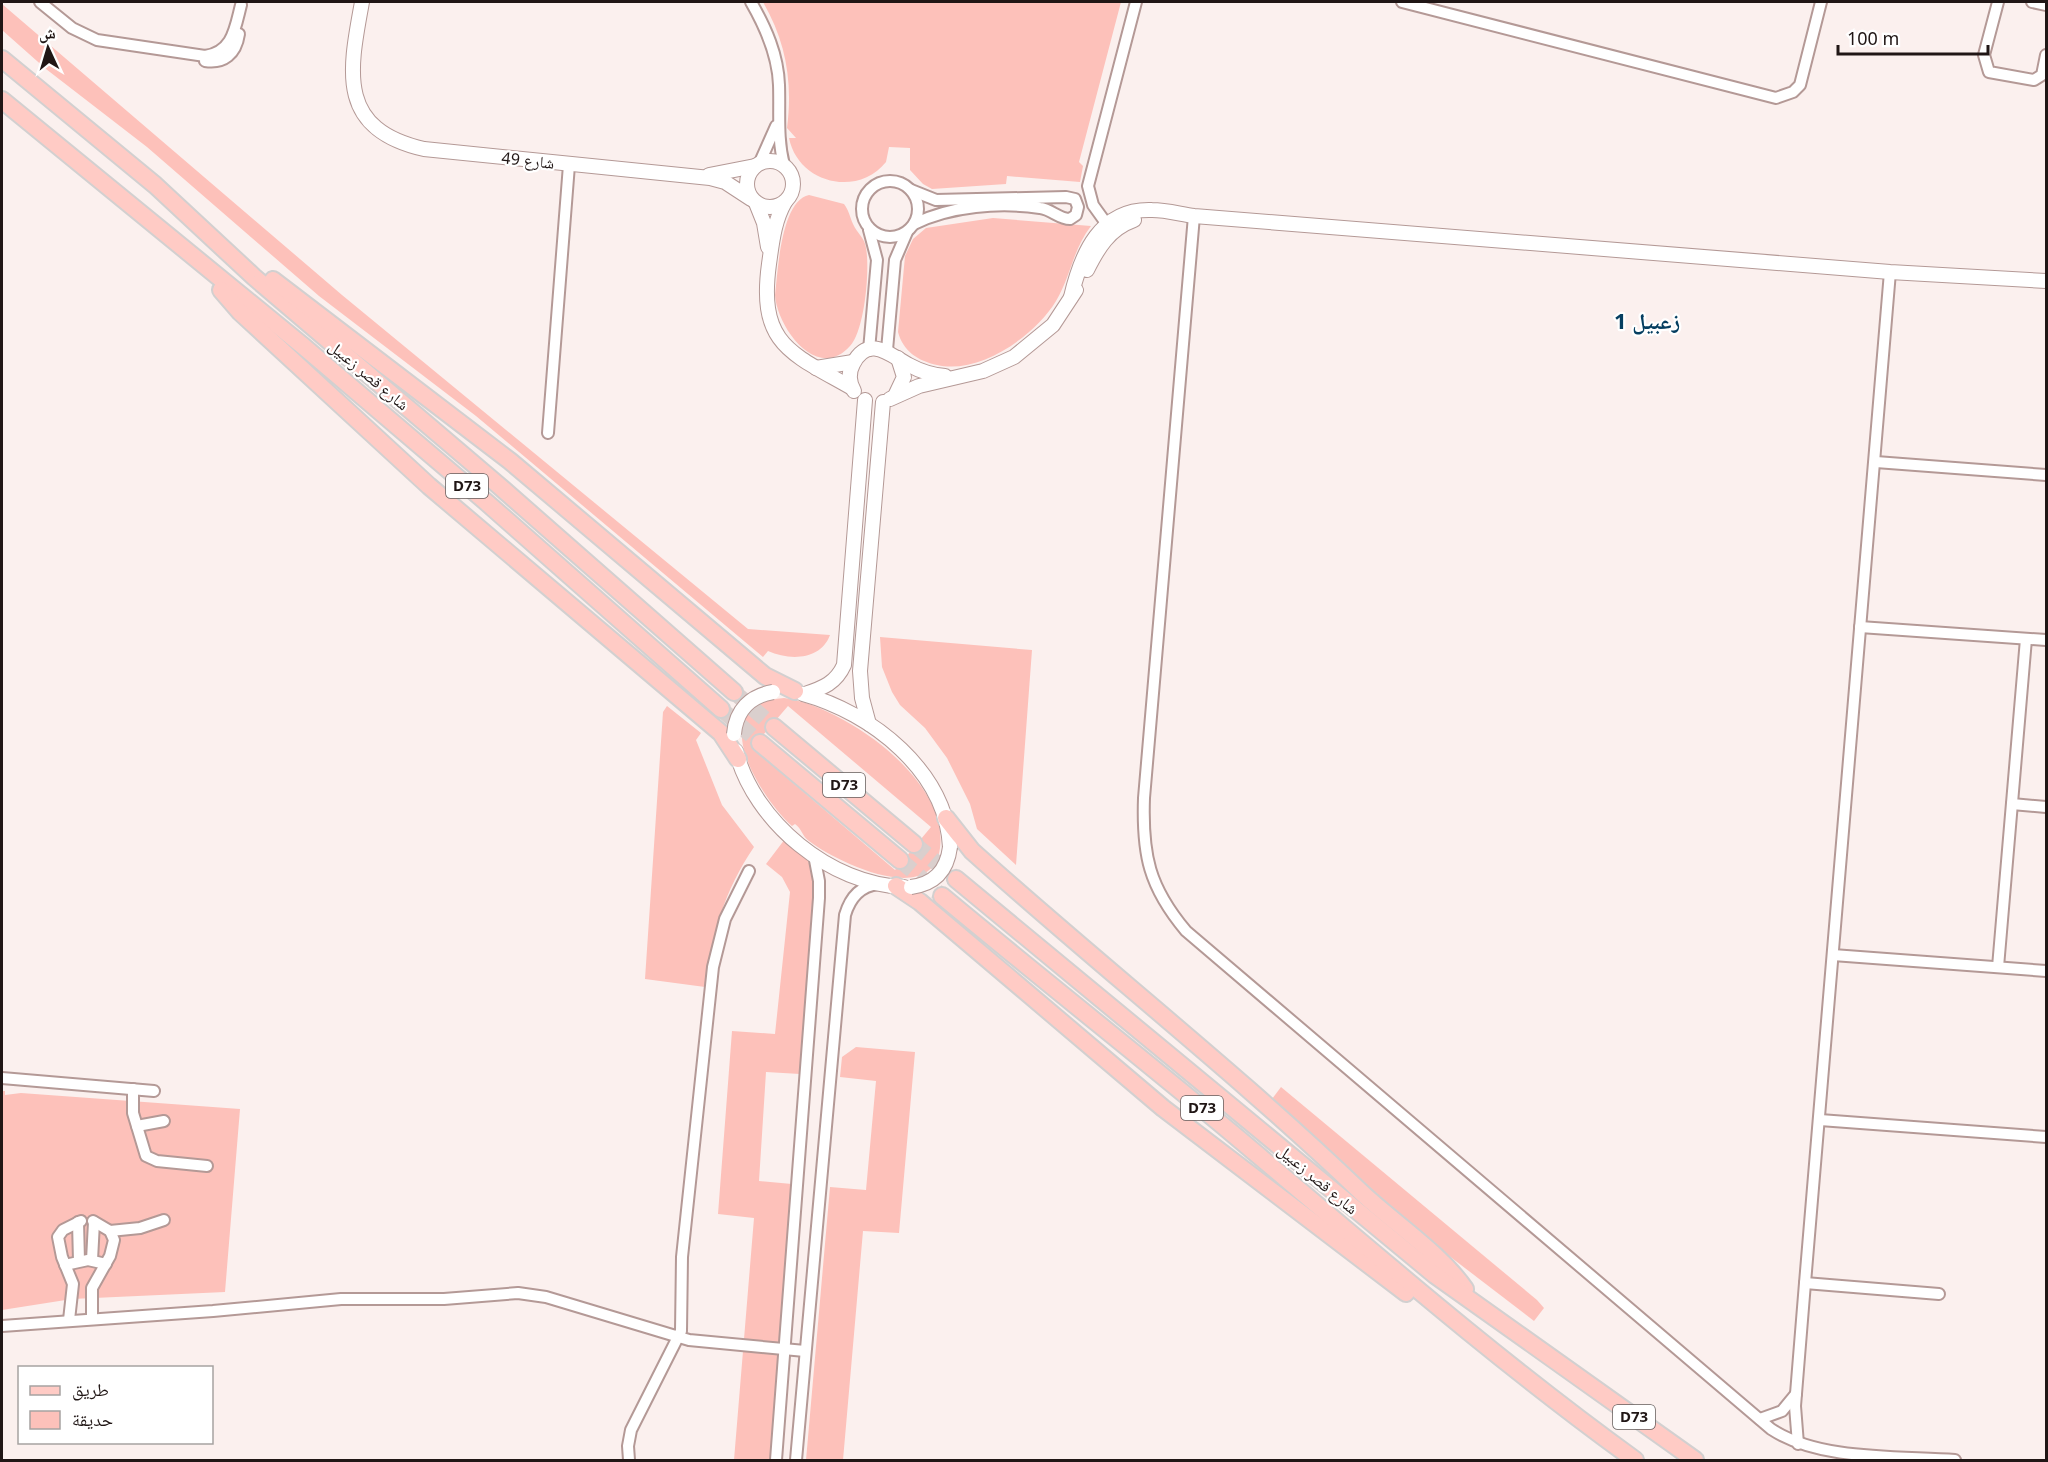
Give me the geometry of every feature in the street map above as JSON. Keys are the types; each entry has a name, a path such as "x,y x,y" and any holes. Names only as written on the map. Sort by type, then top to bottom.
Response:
{"main road":[{"name":"شارع قصر زعبيل","path":"2,59 155,185 734,692"},
{"name":"شارع قصر زعبيل","path":"2,100 303,346 476,493 721,709"},
{"path":"229,252 255,267 510,461 765,676 800,693"},
{"path":"207,269 231,302 274,343 429,486 721,733 738,759"},
{"name":"D73","path":"774,727 914,844"},
{"name":"D73","path":"760,742 900,860"},
{"path":"946,818 972,851 1295,1129 1377,1207 1451,1272 1473,1299"},
{"name":"شارع قصر زعبيل","path":"956,879 1435,1275 1473,1299 1695,1461"},
{"path":"896,886 920,902 1163,1108 1424,1307 1459,1324"},
{"name":"شارع قصر زعبيل","path":"942,896 1200,1107 1459,1324 1561,1407 1635,1461"}],"street":[{"path":"40,2 84,35 104,42 172,52 214,62 228,57 237,44 242,3"},
{"name":"شارع 49","path":"362,2 351,75 356,99 369,123 385,135 403,144 423,149 569,165 695,175 725,173 758,164"},
{"path":"751,2 774,51 779,84 778,117 784,165"},
{"path":"1110,228 1089,196 1089,176 1136,2"},
{"path":"1402,2 1776,98 1794,92 1800,85 1821,2"},
{"path":"1998,2 1984,55 1989,72 2034,81 2042,75 2046,55"},
{"path":"2032,2 2046,5"},
{"path":"769,261 766,234 747,182 771,140 778,117"},
{"path":"758,164 772,160 784,165 792,174 794,186 776,221 769,261 766,299 773,327 790,351 814,368 852,387 865,400 887,401 919,386 983,370 1021,352 1053,325 1071,297 1088,247 1110,228 1137,211 1164,210 1194,216 1890,272 2046,281"},
{"path":"548,433 569,165"},
{"name":"شارع 49","path":"695,175 725,182 754,201"},
{"path":"814,368 854,362 869,350 878,260 861,208 870,188 885,181 894,181 936,200 1066,197 1075,200 1078,207 1076,215 1070,219 1062,218 1048,209 1004,206 947,212 892,238 884,237 869,229"},
{"path":"869,724 862,698 860,671 887,401 903,384 904,370 892,354 895,260 911,228 918,207 911,190"},
{"path":"754,201 774,207 785,202"},
{"path":"1194,216 1144,798 1143,835 1147,862 1155,887 1169,910 1186,931 1771,1429 1798,1443 1832,1452 1955,1461"},
{"path":"1798,1443 1796,1394 1860,627 1876,462 1890,272"},
{"path":"869,350 892,354 917,369 950,377"},
{"path":"852,387 850,374 854,362"},
{"path":"800,693 827,686 844,665 865,400"},
{"path":"1876,462 2046,475"},
{"path":"1860,627 2046,640"},
{"path":"1998,967 2026,639"},
{"path":"796,1461 845,915 858,892 874,885 896,886 921,885 939,875 949,857 950,847 946,818 936,794 919,770 897,746 869,724 832,703 800,693 773,692 756,697 742,709 734,734 738,759 753,792 771,815 814,855 840,871 896,886"},
{"path":"2012,804 2046,807"},
{"path":"776,1461 819,898 819,880 814,855"},
{"path":"629,1461 628,1446 631,1430 679,1338 682,1325 681,1264 712,973 725,919 748,871"},
{"path":"1833,955 2046,971"},
{"path":"2,1078 154,1090"},
{"path":"133,1089 133,1109 143,1150 148,1158 207,1166"},
{"path":"1820,1120 2046,1137"},
{"path":"137,1126 164,1121"},
{"path":"92,1260 94,1222 110,1231 140,1228 164,1220"},
{"path":"69,1320 73,1284 60,1251 59,1234 80,1221 79,1261"},
{"path":"92,1319 92,1288 106,1264 114,1240 110,1231"},
{"path":"65,1265 92,1260 106,1264"},
{"path":"1805,1283 1939,1294"},
{"path":"2,1326 351,1299 444,1299 518,1293 546,1297 679,1338 806,1351"},
{"path":"1760,1419 1782,1411 1796,1394"}],"green space":[{"path":"763,2 1121,2 1079,162 1083,166 1080,182 1007,176 1006,184 932,189 923,184 910,170 910,148 889,147 886,162 874,173 860,180 845,182 816,175 804,166 789,138 796,138 787,128 789,95 786,63 777,32"},
{"path":"2,4 342,295 748,629 830,635 826,643 812,654 804,656 786,656 768,651 763,657 476,416 319,296 147,147 46,69 2,30"},
{"path":"809,195 844,204 864,241 867,258 867,284 863,313 855,338 850,346 837,356 825,358 812,355 791,335 777,308 775,295 780,254 787,223 792,210 800,200"},
{"path":"993,218 1091,226 1080,244 1056,301 1047,314 1020,339 988,358 970,364 953,367 937,365 918,358 904,345 898,332 905,256 913,239 926,228"},
{"path":"880,637 1032,650 1016,865 977,829 970,804 947,758 925,728 900,705 892,692 882,667"},
{"path":"784,698 808,704 835,715 888,750 910,772 928,797 938,822 940,848 933,866 920,875 902,878 881,875 822,850 807,839 795,824 792,826 765,794 753,774 745,753 742,733 746,716 759,704","holes":["788,706 931,827 895,870 752,748"]},
{"path":"667,706 701,733 696,740 722,805 754,847 727,896 715,931 705,987 645,979 663,712"},
{"path":"785,839 804,852 814,875 800,1074 766,1072 759,1181 792,1184 772,1460 734,1460 754,1218 718,1214 732,1031 775,1034 790,892 782,877 766,864"},
{"path":"856,1047 915,1052 899,1233 863,1231 843,1460 806,1460 830,1187 866,1190 876,1081 840,1077 842,1057"},
{"path":"1281,1087 1537,1300 1544,1308 1534,1321 1431,1242 1272,1099"},
{"path":"2,1091 5,1091 5,1095 21,1093 240,1109 225,1292 72,1299 2,1310"}],"tunnel":[{"path":"734,692 774,727"},
{"path":"721,709 760,743"},
{"path":"914,844 956,879"},
{"path":"900,860 942,896"}],"district":[{"name":"زعبيل 1","path":"1647,321"}]}
